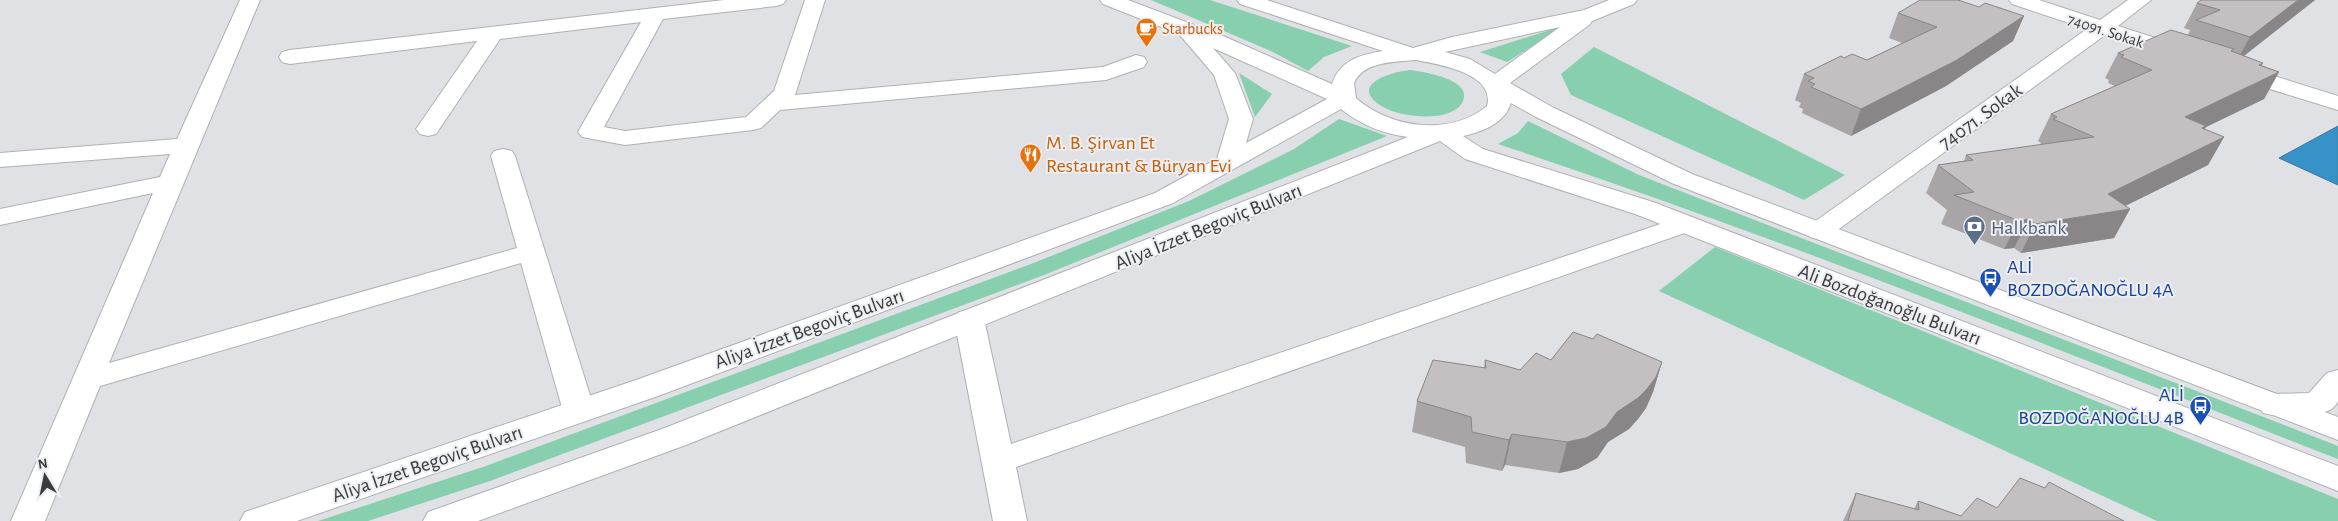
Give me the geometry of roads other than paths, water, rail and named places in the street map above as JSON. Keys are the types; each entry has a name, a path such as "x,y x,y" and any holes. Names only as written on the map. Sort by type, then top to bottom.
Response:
{"street":[{"path":"28,521 137,259 250,0"},
{"path":"290,57 776,0"},
{"path":"656,14 590,132 625,138 753,123 784,94 815,0"},
{"path":"1110,0 1185,29 1345,98"},
{"path":"1247,0 1416,54 1452,43 1590,15 1627,0"},
{"name":"74091. Sokak","path":"2019,0 2101,29 2195,58"},
{"name":"74071. Sokak","path":"1819,231 2141,0"},
{"path":"1495,84 1590,15"},
{"path":"1185,29 1224,73 1242,119 1228,162"},
{"path":"428,129 493,33"},
{"path":"1495,84 1500,97 1498,109 1487,120 1468,128 1442,132 1414,131 1386,125 1364,116 1348,104 1342,91 1344,78 1354,67 1371,60 1392,55 1416,54 1440,57 1463,64 1482,73 1495,84 1544,112 1683,179 2338,429"},
{"path":"773,104 1106,73 1136,62"},
{"path":"2224,67 2338,103"},
{"name":"Aliya İzzet Begoviç Bulvarı","path":"257,521 647,388 1164,198 1345,98"},
{"name":"Aliya İzzet Begoviç Bulvarı","path":"440,521 674,437 1200,230 1442,132"},
{"name":"Ali Bozdoğanoğlu Bulvarı","path":"1442,132 1474,154 1644,208 2338,479"},
{"path":"0,160 186,146"},
{"path":"503,156 578,411"},
{"path":"0,217 171,182"},
{"path":"998,461 1684,224"},
{"path":"88,379 531,252"},
{"path":"970,319 1010,521"},
{"path":"2274,404 2318,404 2338,380"}],"water":[{"path":"2338,126 2338,185 2279,158"}],"place":[{"name":"Starbucks","path":"1146,47"},
{"name":"M. B. Şirvan Et Restaurant & Büryan Evi","path":"1030,173"},
{"name":"Halkbank","path":"1975,246"},
{"name":"ALİ BOZDOĞANOĞLU 4A","path":"1991,297"},
{"name":"ALİ BOZDOĞANOĞLU 4B","path":"2200,425"}]}
